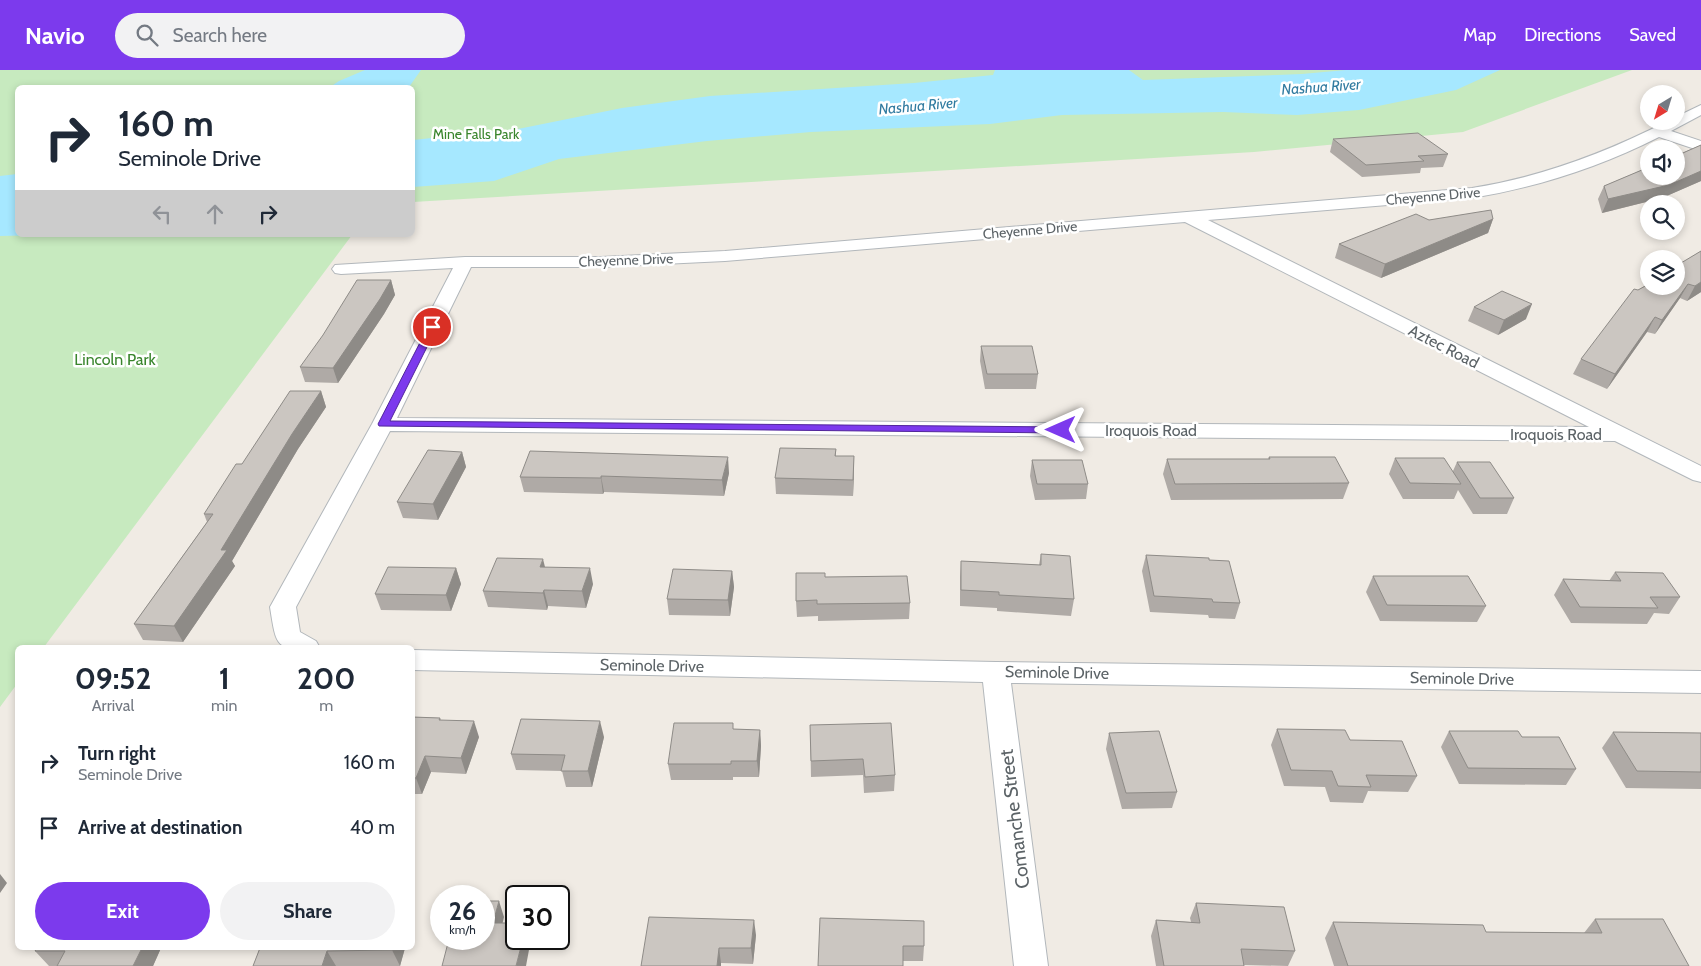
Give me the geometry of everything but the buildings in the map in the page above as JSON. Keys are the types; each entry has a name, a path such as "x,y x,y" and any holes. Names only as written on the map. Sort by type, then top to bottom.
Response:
{"street":[{"name":"Cheyenne Drive","path":"342,269 465,262 601,262 725,256 1465,193 1504,188 1598,160 1701,110"},
{"path":"1659,132 1701,146"},
{"name":"Aztec Road","path":"1188,217 1701,476"},
{"path":"302,645 288,637 283,607 383,424 465,262"},
{"name":"Iroquois Road","path":"383,424 1619,434"},
{"name":"Seminole Drive","path":"415,660 996,672 1701,682"},
{"name":"Comanche Street","path":"996,672 1031,966"}],"green space":[{"path":"0,70 1632,70 1463,132 1254,152 415,202 415,85 15,85 15,237 351,237 45,645 15,645 15,687 0,707"}],"water":[{"path":"365,70 421,70 410,85 333,85"},
{"name":"Nashua River","path":"995,70 1129,70 1143,80 1302,74 1346,70 1500,70 1456,90 1359,110 1297,115 1223,112 1062,115 990,124 811,132 707,141 559,159 494,181 415,187 415,140 518,129 622,108 710,96 914,83 993,75"},
{"path":"15,174 15,236 0,236 0,176"}],"route":[{"path":"432,327 383,424 1061,430"}],"park label":[{"name":"Mine Falls Park","path":"476,134"},
{"name":"Lincoln Park","path":"115,359"}]}
